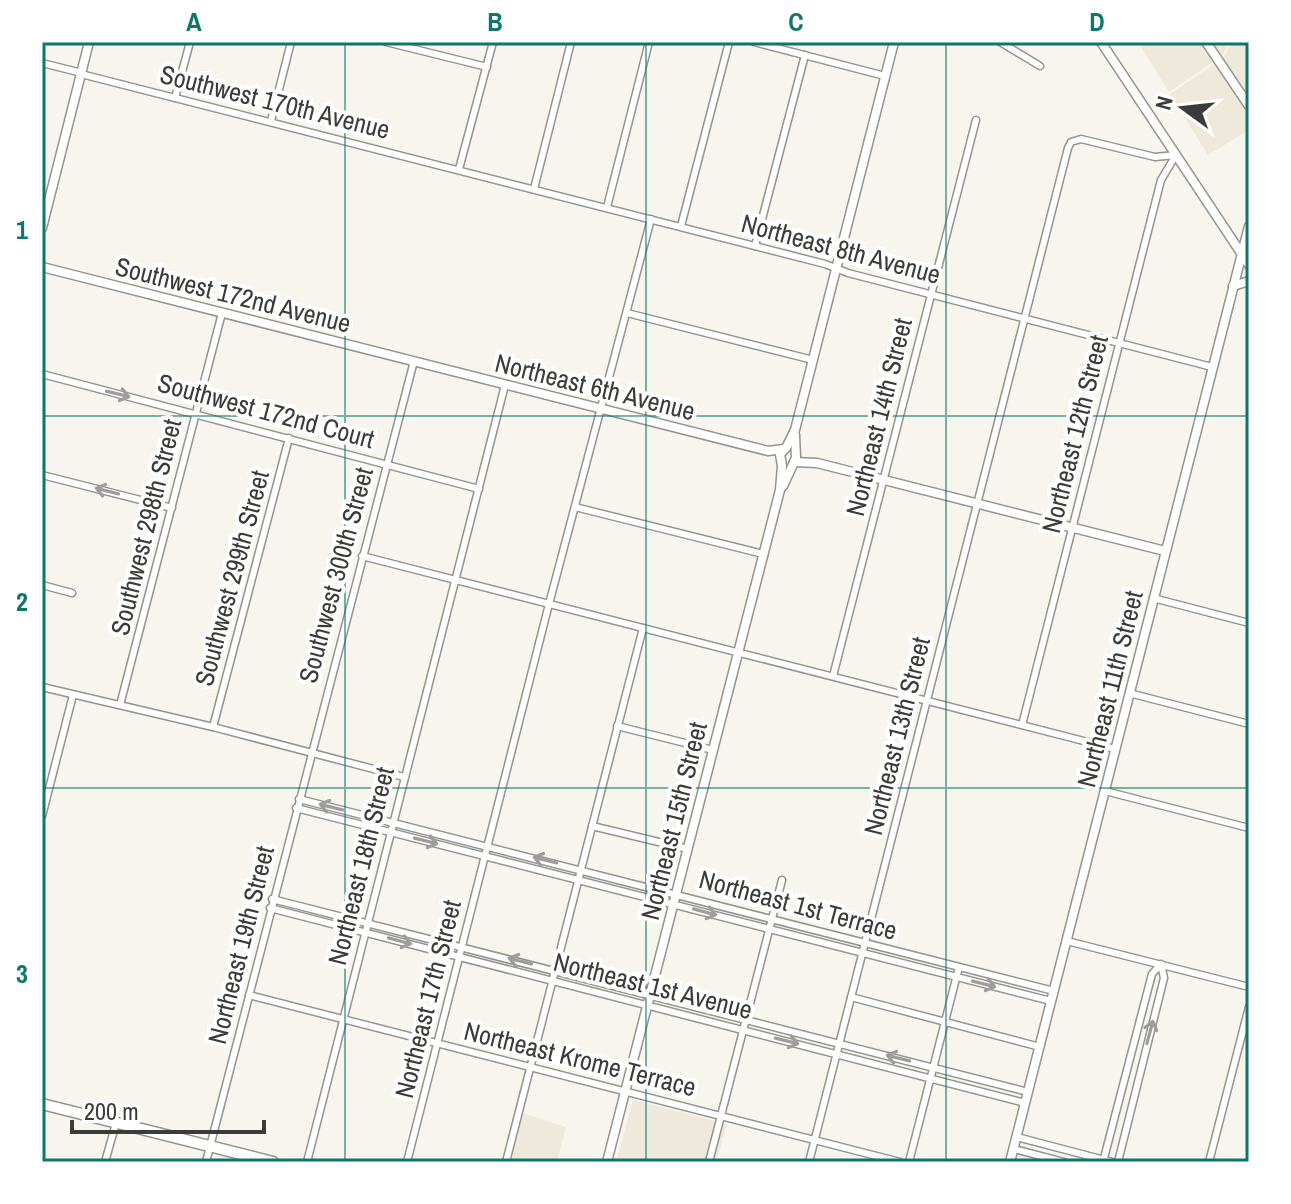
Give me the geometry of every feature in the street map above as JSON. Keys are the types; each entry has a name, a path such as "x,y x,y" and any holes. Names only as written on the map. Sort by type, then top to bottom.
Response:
{"highway":[{"path":"42,1104 273,1162"}],"street":[{"path":"42,228 89,42"},
{"path":"175,98 190,42"},
{"path":"271,121 291,42"},
{"path":"386,42 487,67"},
{"path":"459,169 493,42"},
{"path":"534,189 571,42"},
{"path":"607,207 649,42"},
{"path":"681,226 729,42"},
{"path":"754,42 885,76 894,42"},
{"path":"1000,42 1040,66"},
{"path":"1101,42 1249,265"},
{"path":"1206,42 1249,106"},
{"path":"755,246 805,55"},
{"name":"Southwest 170th Avenue","path":"42,63 459,169"},
{"name":"Northeast 15th Street","path":"607,1162 791,455 885,76"},
{"name":"Northeast 14th Street","path":"833,676 976,120"},
{"name":"Northeast 13th Street","path":"809,1162 1071,142 1087,140 1155,157 1176,155"},
{"name":"Northeast 12th Street","path":"1022,725 1161,180 1176,155"},
{"name":"Northeast 8th Avenue","path":"459,169 1212,367"},
{"path":"549,604 651,219"},
{"name":"Northeast 11th Street","path":"1010,1162 1249,226"},
{"name":"Southwest 172nd Avenue","path":"42,267 414,361"},
{"path":"1233,286 1249,281"},
{"name":"Southwest 298th Street","path":"120,705 222,313"},
{"path":"627,313 813,360"},
{"name":"Northeast 6th Avenue","path":"414,361 791,455"},
{"name":"Southwest 300th Street","path":"310,753 414,361"},
{"name":"Southwest 172nd Court","path":"42,374 479,489"},
{"name":"Northeast 18th Street","path":"307,1162 505,385"},
{"name":"Southwest 299th Street","path":"213,727 289,438"},
{"name":"Northeast 6th Avenue","path":"768,451 781,460"},
{"name":"Northeast 15th Street","path":"780,490 780,454 791,455"},
{"path":"781,460 786,465 791,455 1165,551"},
{"path":"42,475 172,508"},
{"path":"575,507 763,554"},
{"path":"362,556 1115,749"},
{"path":"42,585 72,593"},
{"path":"1153,598 1249,623"},
{"name":"Northeast 17th Street","path":"407,1162 549,604"},
{"path":"506,1162 643,628"},
{"path":"42,687 213,727 404,777"},
{"path":"1129,693 1249,724"},
{"path":"42,816 73,695"},
{"path":"617,726 713,750"},
{"name":"Northeast 19th Street","path":"206,1162 310,753"},
{"path":"1105,791 1249,828"},
{"name":"Northeast 1st Terrace","path":"299,799 1054,991"},
{"name":"Northeast 1st Terrace","path":"296,808 1051,1001"},
{"path":"592,826 688,849"},
{"path":"709,1162 782,880"},
{"name":"Northeast 1st Avenue","path":"272,899 1028,1092"},
{"name":"Northeast 1st Avenue","path":"270,908 1025,1103"},
{"path":"1067,941 1249,987"},
{"path":"1109,1162 1152,974 1161,964"},
{"path":"1109,1162 1139,1077 1164,978 1161,964"},
{"path":"909,1162 959,967"},
{"name":"Northeast Krome Terrace","path":"249,995 900,1162"},
{"path":"851,997 1040,1047"},
{"path":"1209,1162 1249,1007"},
{"path":"1127,1074 1139,1077"},
{"path":"105,1162 116,1123"},
{"path":"1017,1137 1109,1162"},
{"path":"1014,1149 1064,1162"}],"shaded area":[{"path":"1138,42 1230,42 1222,56 1169,92"},
{"path":"1232,42 1249,42 1249,130 1208,155 1170,94 1223,58"},
{"path":"633,1100 727,1124 716,1162 616,1162"},
{"path":"516,1111 566,1127 557,1162 502,1162"}]}
